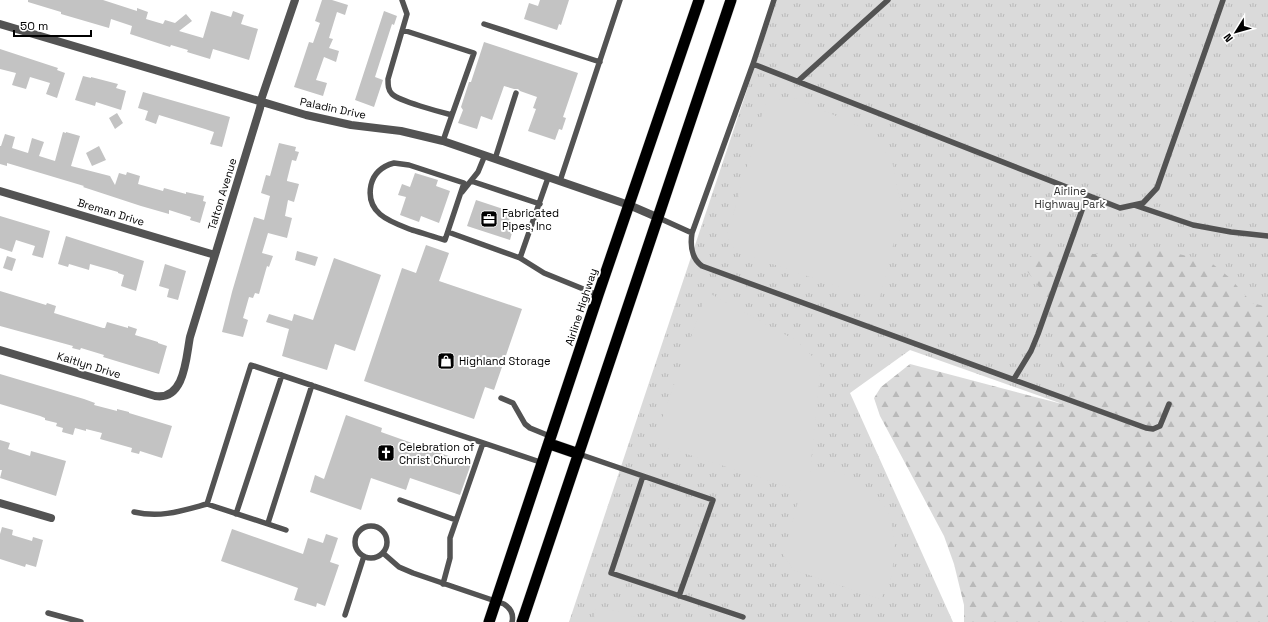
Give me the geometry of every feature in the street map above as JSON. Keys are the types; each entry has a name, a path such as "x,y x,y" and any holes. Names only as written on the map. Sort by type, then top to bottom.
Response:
{"highway":[{"name":"Airline Highway","path":"490,622 598,295 699,0"},
{"path":"522,622 731,0"},
{"path":"551,441 579,454"}],"street":[{"name":"Talton Avenue","path":"171,393 179,384 182,375 190,337 261,102 295,0"},
{"name":"Paladin Drive","path":"0,24 328,121 401,131 443,141 629,205 659,218"},
{"name":"Breman Drive","path":"0,191 215,255"},
{"name":"Kaitlyn Drive","path":"0,350 155,396 167,396 171,393"},
{"path":"0,503 51,518"}],"lane":[{"path":"402,0 407,14 388,79 389,89 397,98 452,115"},
{"path":"560,181 620,0"},
{"path":"774,0 692,233 691,240 695,260 702,266 1146,428 1153,429 1163,423 1169,404"},
{"path":"798,81 888,0"},
{"path":"752,64 1120,208 1143,203 1157,188 1223,0"},
{"path":"484,24 600,62"},
{"path":"403,30 474,53 443,141"},
{"path":"495,159 516,92"},
{"path":"459,196 478,172 484,156"},
{"path":"394,163 409,165 464,183 448,232 445,240 391,223 385,219 372,205 370,189 372,179 378,171 386,165 394,163"},
{"path":"520,258 548,178"},
{"path":"471,181 540,204"},
{"path":"1014,379 1031,351 1038,334 1087,196"},
{"path":"1134,205 1193,225 1231,232 1268,236"},
{"path":"659,218 692,233"},
{"path":"448,232 520,258 544,273 598,295"},
{"path":"207,504 251,365 543,463"},
{"path":"236,514 282,375"},
{"path":"268,524 312,385"},
{"path":"501,398 513,403 525,424 551,441"},
{"path":"443,584 450,558 450,538 483,443"},
{"path":"579,454 713,500 679,596"},
{"path":"643,476 611,573 743,617"},
{"path":"400,500 456,520"},
{"path":"134,512 148,515 172,514 207,504 286,530"},
{"path":"370,526 380,528 387,536 387,546 384,553 377,558 372,559 364,556 358,551 355,540 360,530 370,526"},
{"path":"384,553 399,567 443,584 504,604 509,607 512,612 512,622"},
{"path":"345,615 364,556"},
{"path":"48,613 81,622"}],"green space":[{"name":"Airline Highway Park","path":"777,0 1268,0 1268,477 910,350 850,393 953,622 569,622"},
{"path":"795,98 868,130 892,161 902,210 879,301 735,251 727,236 766,101"},
{"path":"1139,248 1170,252 1209,261 1230,278 1252,303 1268,307 1268,622 964,622 964,605 954,564 944,536 880,416 874,398 881,387 910,364 1062,404 1067,387 1043,292 1027,271 1028,258 1039,251 1094,254"},
{"path":"707,292 797,341 821,365 810,472 821,467 849,476 877,497 890,515 895,542 892,575 881,599 794,570 783,555 801,491 668,448 658,430"},
{"path":"597,605 650,622 593,622"}],"building":[{"path":"28,0 103,0 137,11 137,8 148,12 146,19 163,24 165,20 175,23 186,14 192,21 179,31 203,38 211,11 231,17 233,11 244,15 241,24 258,29 249,60 213,49 210,59 187,52 188,50 171,45 170,47 130,34 132,26 111,19 109,28 61,14 61,12 28,2"},
{"path":"322,0 332,0 348,5 345,15 337,12 329,38 333,39 329,48 339,51 336,62 324,57 316,80 327,83 323,96 294,87 309,42 313,43 320,23 315,21"},
{"path":"540,0 569,0 561,25 559,24 557,30 524,19 529,3 538,6"},
{"path":"384,11 397,16 394,25 392,24 375,77 383,80 374,107 355,100"},
{"path":"484,42 578,73 563,117 566,118 562,130 559,129 555,140 528,131 536,109 533,108 537,97 518,89 504,86 492,120 481,116 477,129 458,123 463,110 461,107 469,82 471,82"},
{"path":"0,49 58,68 57,70 65,73 57,98 46,94 50,83 30,77 26,89 12,85 16,73 0,69"},
{"path":"83,76 118,84 116,88 126,91 121,110 96,102 95,106 75,100"},
{"path":"143,92 230,117 222,147 210,144 214,132 159,115 156,124 145,120 148,111 138,108"},
{"path":"117,113 123,123 115,129 109,118"},
{"path":"63,132 80,136 71,166 110,176 115,185 119,173 126,175 127,172 140,176 138,184 163,191 164,188 186,194 186,192 204,196 203,201 206,202 200,223 190,220 191,217 169,210 169,214 7,163 7,166 0,164 0,146 5,134 15,137 12,148 28,153 32,138 44,142 39,156 55,161"},
{"path":"279,143 296,147 295,151 299,152 296,161 292,160 287,180 299,184 294,202 288,200 285,216 292,218 287,238 268,233 262,253 273,256 269,267 267,266 259,294 255,293 253,298 249,297 243,318 248,320 243,337 222,332 254,217 264,220 270,196 261,193 266,175 270,176"},
{"path":"99,146 106,160 92,166 86,153"},
{"path":"415,173 438,180 436,186 450,191 439,223 421,216 419,222 400,215 406,197 398,195 402,184 410,187"},
{"name":"Fabricated Pipes, Inc","path":"476,200 512,212 507,227 513,229 510,240 467,226"},
{"path":"0,216 50,231 43,258 32,255 35,246 16,240 12,252 0,248"},
{"path":"66,236 144,261 136,291 121,286 124,275 118,272 90,264 89,270 69,264 68,267 58,264"},
{"path":"426,245 449,253 439,281 522,309 494,390 485,387 474,419 364,381 402,268 416,273"},
{"path":"297,251 318,257 315,266 295,260"},
{"path":"7,256 16,259 12,271 3,268"},
{"path":"334,258 381,275 355,351 335,344 327,370 282,356 289,329 266,322 269,314 292,321 294,314 313,320"},
{"path":"165,264 186,271 178,300 167,297 169,289 159,286"},
{"path":"0,291 46,305 47,303 56,306 54,313 103,328 105,328 107,322 137,329 135,335 167,346 159,374 103,357 104,355 81,348 80,350 72,348 73,346 0,326"},
{"path":"0,374 84,399 95,403 94,405 117,411 117,409 129,412 172,426 162,458 140,451 139,454 131,452 132,448 100,439 102,433 75,428 73,435 62,432 63,428 56,426 57,423 45,420 45,418 40,416 0,404"},
{"path":"346,415 382,428 381,432 471,464 460,495 410,478 406,490 371,478 361,510 310,492 315,475 324,479"},
{"path":"0,440 10,443 8,449 30,456 31,451 66,461 56,496 0,478 2,470 0,470"},
{"path":"2,527 13,530 12,535 32,541 33,537 43,540 36,567 26,564 25,567 0,559 0,534"},
{"path":"232,529 303,554 308,538 323,543 326,534 338,538 330,562 339,565 325,606 317,603 316,607 294,600 298,588 221,561"}],"place":[{"name":"Fabricated Pipes, Inc","path":"489,219"},
{"name":"Highland Storage","path":"446,361"},
{"name":"Celebration of Christ Church","path":"386,453"}]}
